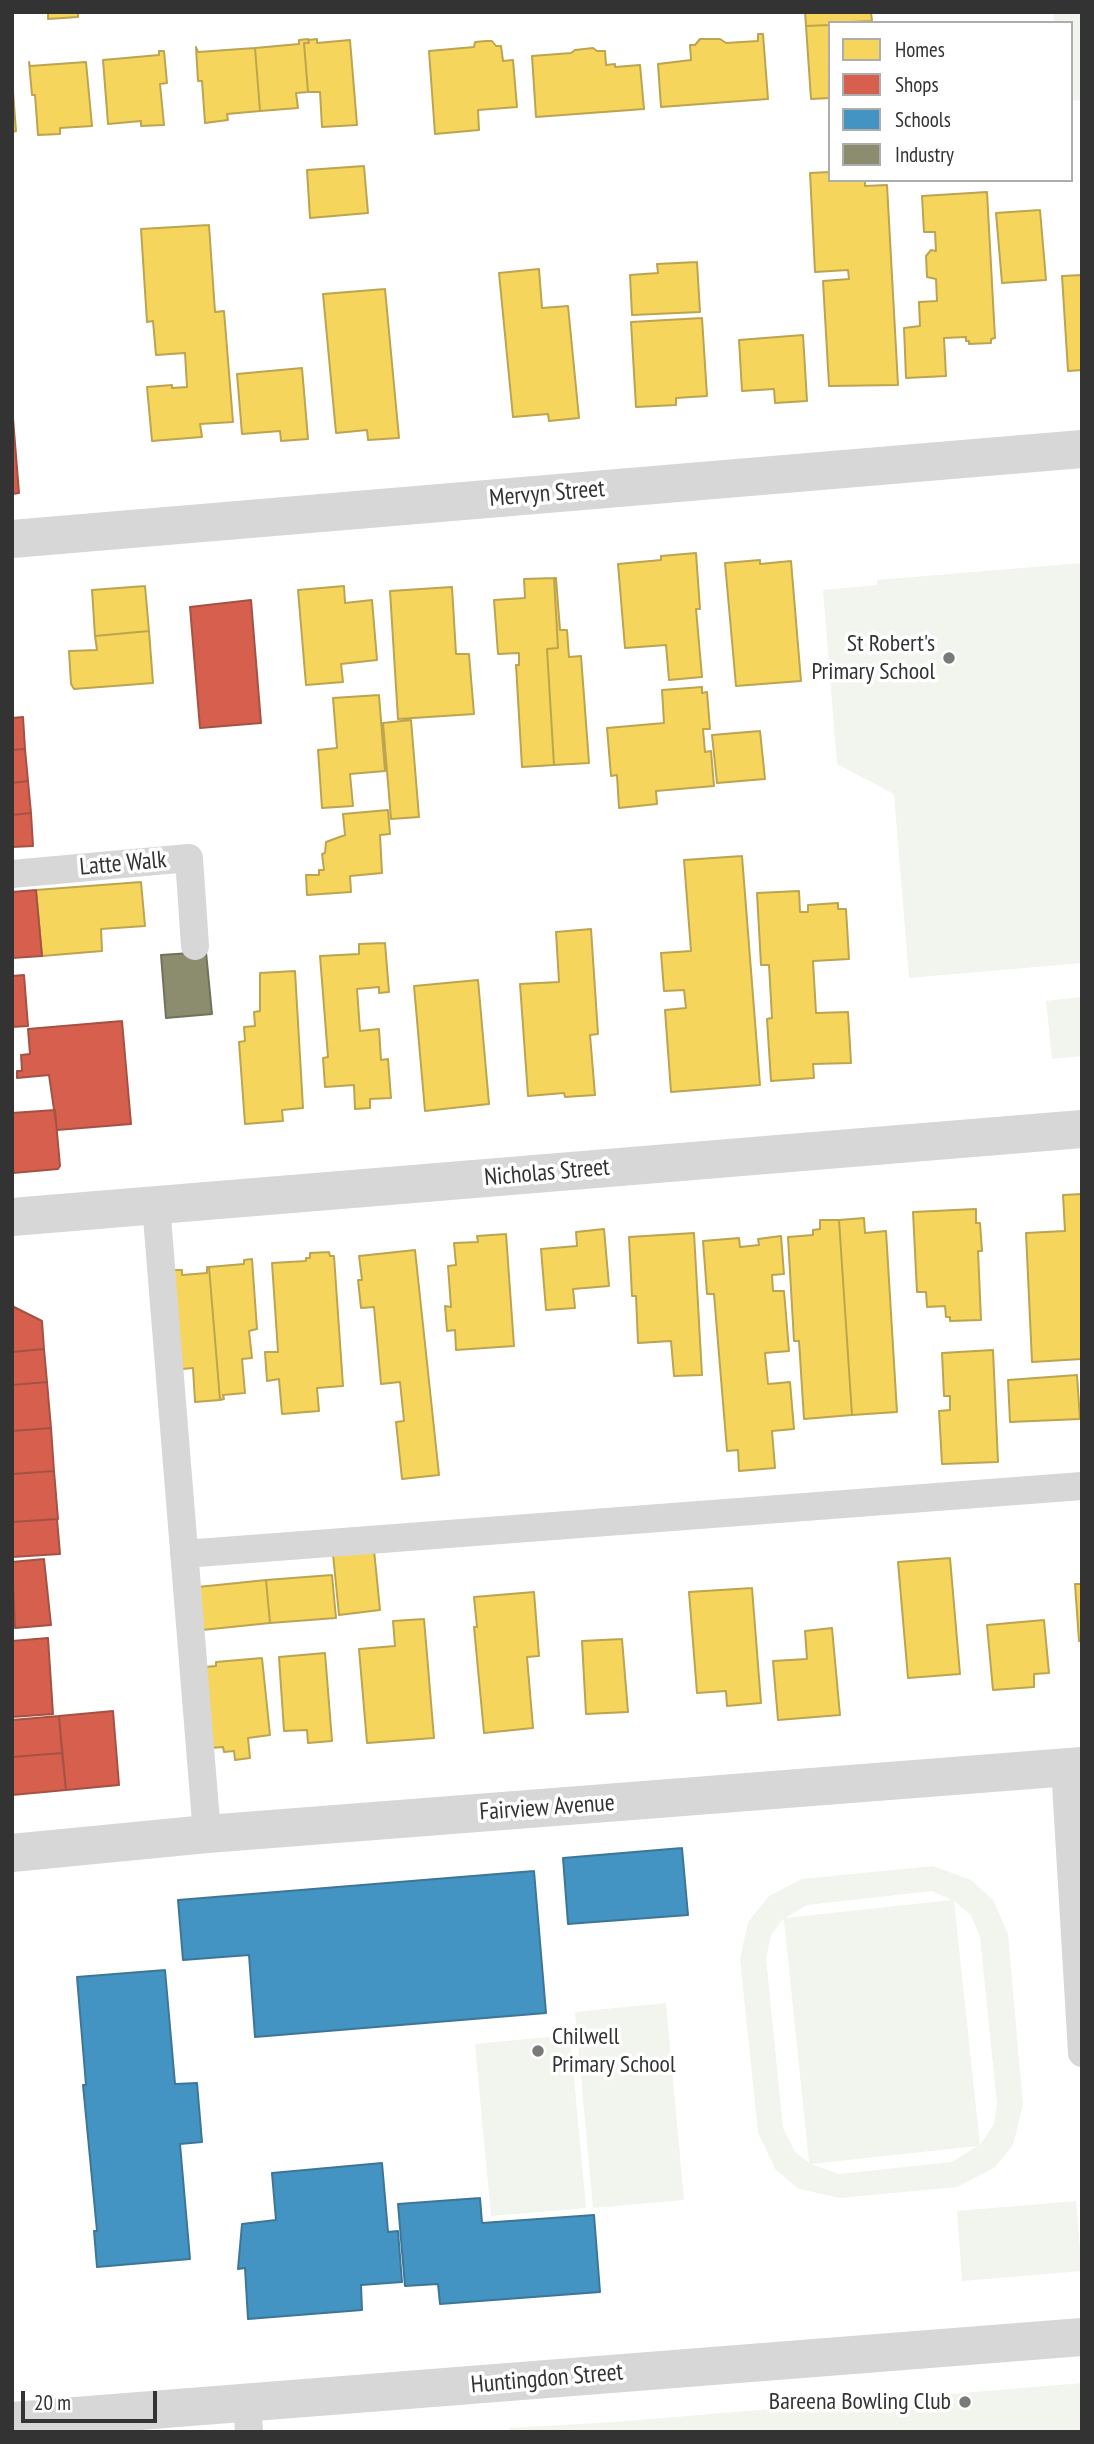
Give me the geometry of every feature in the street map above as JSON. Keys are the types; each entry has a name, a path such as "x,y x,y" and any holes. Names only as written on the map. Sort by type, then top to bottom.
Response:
{"street":[{"name":"Mervyn Street","path":"12,539 1082,449"},
{"name":"Nicholas Street","path":"12,1217 1082,1129"},
{"name":"Fairview Avenue","path":"12,1853 207,1834 1073,1766"},
{"name":"Huntingdon Street","path":"12,2421 248,2417 1082,2337"}],"lane":[{"name":"Latte Walk","path":"12,874 189,858 195,946"},
{"path":"156,1205 207,1834"},
{"path":"184,1554 1082,1486"},
{"path":"1073,1766 1082,2053"}],"shaded area":[{"path":"1053,12 1082,12 1082,100 1073,101 1073,21 1054,21"},
{"name":"St Robert's Primary School","path":"1082,563 1082,963 909,978 894,794 837,764 823,590 877,585 877,580"},
{"path":"1082,997 1082,1056 1052,1059 1046,1001"},
{"path":"933,1866 971,1880 993,1900 1008,1934 1023,2105 1013,2145 994,2168 957,2187 840,2198 799,2189 775,2169 758,2132 740,1959 748,1922 769,1896 802,1879","holes":["932,1891 952,1900 785,1918 807,1905","954,1901 971,1915 980,1937 997,2104 994,2124 980,2145","783,1919 809,2163 795,2152 783,2128 766,1958 771,1935","977,2146 952,2162 839,2174 811,2164"]},
{"path":"666,2003 684,2200 593,2208 575,2012"},
{"path":"570,2035 586,2208 491,2216 475,2044"},
{"path":"1076,2201 1082,2271 962,2281 957,2211"},
{"name":"Bareena Bowling Club","path":"1082,2383 1082,2432 509,2432 509,2428 616,2422"}],"building: Homes":[{"path":"48,12 78,12 78,17 48,19"},
{"path":"805,12 871,12 872,21 828,21 828,25 806,26"},
{"path":"828,25 828,98 811,99 806,26"},
{"path":"758,34 763,34 768,99 661,107 658,64 691,60 690,45 695,45 700,39 720,39 726,43 758,41"},
{"path":"308,39 309,43 304,43 308,92 296,93 298,108 260,111 255,48 299,44 299,40"},
{"path":"317,39 317,43 350,40 357,125 322,127 320,92 308,92 304,43"},
{"path":"492,41 496,46 501,46 503,61 513,60 517,107 478,110 479,130 435,134 429,51 474,47 475,42"},
{"path":"196,47 198,52 255,48 260,111 227,114 228,120 205,123"},
{"path":"593,48 605,51 606,65 640,65 644,109 536,117 532,56"},
{"path":"159,51 164,51 167,83 160,84 164,125 141,126 141,121 108,124 103,60 159,55"},
{"path":"29,62 30,66 86,62 92,126 60,128 60,134 38,135"},
{"path":"12,79 16,131 12,132"},
{"path":"364,166 368,213 310,218 307,170"},
{"path":"828,172 828,182 865,182 865,186 887,185 898,385 829,386 823,281 849,279 848,270 815,272 810,173"},
{"path":"987,192 995,338 991,339 991,343 969,344 966,337 944,338 946,376 906,378 904,328 920,326 919,302 937,301 936,279 927,277 926,256 931,250 936,251 935,232 924,232 922,196"},
{"path":"1040,210 1046,280 1002,283 996,213"},
{"path":"209,225 215,312 224,311 233,422 200,424 202,437 152,441 147,387 187,387 185,353 156,355 153,321 147,322 141,229"},
{"path":"697,262 700,312 632,315 630,275 658,273 657,264"},
{"path":"539,269 542,308 568,306 579,418 549,421 548,414 513,417 499,273"},
{"path":"1082,275 1082,370 1068,371 1062,276"},
{"path":"385,289 399,438 368,440 367,430 336,433 323,294"},
{"path":"702,318 707,396 676,398 676,405 636,407 631,322"},
{"path":"803,335 807,401 775,403 774,389 742,391 739,340"},
{"path":"302,368 308,439 281,441 280,431 242,434 237,374"},
{"path":"696,553 700,609 696,609 702,677 669,680 666,645 625,648 618,564"},
{"path":"760,560 760,564 791,561 801,681 736,686 725,563"},
{"path":"554,578 560,630 567,630 569,657 581,656 589,763 554,765 547,649 558,648"},
{"path":"554,578 558,648 547,649 554,765 522,767 516,665 519,665 519,653 498,654 494,600 525,598 524,579"},
{"path":"145,586 149,631 95,636 92,590"},
{"path":"344,586 345,603 372,600 377,660 341,664 343,682 306,685 298,590"},
{"path":"452,587 456,654 469,654 474,714 398,719 390,591"},
{"path":"149,631 153,683 74,689 71,684 69,651 97,650 95,636"},
{"path":"702,687 702,693 707,692 710,729 703,729 705,752 711,751 714,786 656,791 657,804 619,808 617,775 611,776 607,728 664,723 662,690"},
{"path":"379,695 385,771 350,774 353,806 322,808 318,750 337,748 333,698"},
{"path":"411,720 419,817 391,819 383,723"},
{"path":"760,731 765,779 717,783 712,735"},
{"path":"388,810 390,834 380,835 382,873 350,876 351,892 307,895 306,875 319,875 319,870 324,870 322,854 325,853 326,842 345,835 343,814"},
{"path":"742,856 760,1085 671,1092 665,1010 686,1008 684,990 664,991 661,953 691,951 684,860"},
{"path":"141,882 145,926 101,929 102,951 42,956 36,890"},
{"path":"799,891 800,912 808,912 808,905 838,903 838,909 846,909 849,959 813,961 816,1013 848,1012 851,1063 813,1064 814,1078 771,1081 767,1019 772,1018 769,965 761,965 757,893"},
{"path":"591,929 598,1034 590,1035 595,1095 565,1097 564,1093 528,1096 520,984 559,982 556,932"},
{"path":"385,943 389,992 379,993 379,987 357,989 360,1031 379,1029 381,1060 388,1059 391,1098 370,1099 370,1108 355,1109 354,1085 325,1087 323,1058 328,1057 320,956 359,954 359,944"},
{"path":"295,971 303,1108 282,1110 283,1121 245,1124 239,1042 245,1041 244,1027 255,1026 254,1012 260,1011 260,973"},
{"path":"478,980 489,1104 425,1111 414,986"},
{"path":"1082,1194 1082,1359 1032,1362 1026,1233 1065,1231 1063,1195"},
{"path":"976,1209 982,1251 978,1251 981,1320 950,1321 950,1317 946,1317 945,1306 927,1307 926,1292 917,1292 913,1212"},
{"path":"864,1218 865,1233 886,1231 897,1412 852,1415 839,1220"},
{"path":"820,1220 839,1220 852,1415 804,1419 799,1341 794,1341 788,1237 813,1235 813,1230 820,1229"},
{"path":"604,1229 609,1286 573,1289 575,1308 546,1310 541,1249 577,1246 576,1232"},
{"path":"694,1233 702,1375 674,1376 671,1341 638,1343 629,1237"},
{"path":"506,1234 514,1346 456,1350 455,1330 447,1331 445,1306 451,1307 448,1266 456,1265 454,1243 478,1242 477,1236"},
{"path":"781,1236 784,1274 772,1275 773,1291 784,1291 789,1351 765,1353 768,1384 790,1382 794,1429 772,1431 775,1468 739,1471 738,1450 727,1451 714,1294 707,1294 703,1241 739,1238 740,1247 759,1245 758,1239"},
{"path":"415,1250 439,1475 402,1479 396,1422 404,1421 400,1382 381,1384 374,1307 361,1308 359,1256"},
{"path":"329,1252 330,1256 334,1256 343,1386 317,1388 319,1411 282,1414 279,1379 267,1381 265,1352 278,1352 272,1263 306,1261 306,1258 310,1258 310,1253"},
{"path":"252,1259 257,1329 249,1331 252,1358 242,1359 245,1393 223,1395 224,1399 220,1400 209,1267 244,1264 244,1260"},
{"path":"207,1267 220,1400 195,1402 193,1368 182,1369 166,1270 182,1270 182,1275 207,1273"},
{"path":"993,1350 998,1462 942,1464 939,1411 950,1410 950,1396 944,1396 942,1353"},
{"path":"1077,1375 1080,1419 1010,1422 1008,1380"},
{"path":"374,1550 380,1610 339,1615 333,1554"},
{"path":"950,1558 960,1674 908,1678 898,1562"},
{"path":"332,1575 336,1618 270,1623 266,1580"},
{"path":"266,1580 270,1623 202,1630 198,1587"},
{"path":"1075,1584 1082,1584 1082,1641 1079,1641"},
{"path":"752,1588 761,1703 727,1706 726,1691 697,1693 689,1592"},
{"path":"534,1592 539,1656 527,1657 533,1728 484,1733 474,1627 477,1627 474,1597"},
{"path":"424,1619 434,1738 367,1743 359,1649 395,1646 393,1621"},
{"path":"1044,1620 1049,1673 1034,1674 1034,1687 993,1690 987,1625"},
{"path":"832,1628 840,1715 778,1720 773,1661 807,1659 805,1631"},
{"path":"622,1639 628,1712 586,1714 582,1641"},
{"path":"325,1653 332,1741 308,1743 307,1730 284,1731 279,1657"},
{"path":"262,1658 270,1735 248,1738 250,1758 235,1760 234,1751 224,1752 223,1747 211,1748 205,1667 216,1666 216,1662"}],"building: Shops":[{"path":"12,406 19,493 12,494"},
{"path":"251,600 261,723 200,728 190,607"},
{"path":"23,717 25,749 12,750 12,718"},
{"path":"25,749 28,781 12,783 12,750"},
{"path":"28,781 31,813 12,815 12,783"},
{"path":"31,813 33,846 12,847 12,815"},
{"path":"36,890 42,956 12,958 12,892"},
{"path":"24,975 28,1026 12,1027 12,976"},
{"path":"122,1021 131,1124 57,1130 49,1075 17,1078 17,1071 22,1071 21,1055 30,1054 28,1029"},
{"path":"55,1110 60,1166 58,1169 13,1173 12,1113"},
{"path":"12,1306 42,1321 44,1349 12,1352"},
{"path":"44,1349 47,1382 12,1385 12,1352"},
{"path":"47,1382 51,1428 12,1431 12,1385"},
{"path":"51,1428 54,1471 12,1474 12,1431"},
{"path":"54,1471 58,1519 12,1522 12,1474"},
{"path":"57,1519 60,1554 12,1557 12,1522"},
{"path":"44,1559 51,1625 15,1628 12,1562"},
{"path":"48,1638 53,1714 12,1717 12,1641"},
{"path":"113,1711 119,1785 66,1790 59,1716"},
{"path":"59,1716 62,1753 12,1757 12,1720"},
{"path":"62,1753 66,1790 12,1795 12,1757"}],"building: Schools":[{"path":"682,1848 688,1915 568,1924 563,1858"},
{"path":"534,1871 546,2013 255,2037 249,1955 183,1960 178,1900"},
{"path":"165,1970 175,2084 197,2083 202,2142 180,2144 190,2259 97,2267 94,2231 97,2231 83,2085 86,2085 77,1977"},
{"path":"382,2163 388,2232 398,2231 402,2282 361,2285 362,2310 248,2319 245,2268 238,2269 242,2224 276,2220 272,2173"},
{"path":"480,2198 482,2223 594,2215 600,2292 440,2304 438,2284 405,2286 398,2204"}],"building: Industry":[{"path":"206,952 212,1014 166,1018 161,955"}],"place":[{"name":"St Robert's Primary School","path":"949,658"},
{"name":"Chilwell Primary School","path":"538,2051"},
{"name":"Bareena Bowling Club","path":"965,2402"}]}
